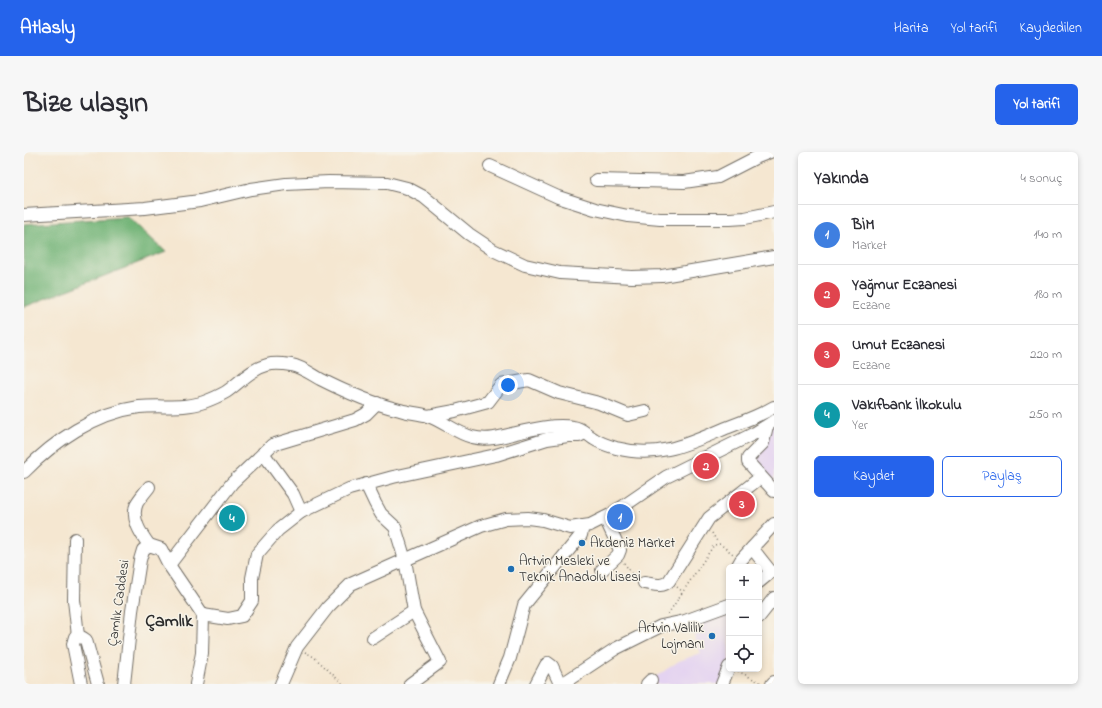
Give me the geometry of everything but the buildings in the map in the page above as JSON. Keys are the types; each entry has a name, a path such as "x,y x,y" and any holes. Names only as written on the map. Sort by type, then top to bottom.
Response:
{"street":[{"path":"596,180 684,182 718,177 770,152"},
{"path":"490,166 558,197 595,209 628,216 724,219 745,218 774,212"},
{"path":"24,215 152,207 200,201 251,188 286,184 329,182 387,183 407,188 424,197 469,234 493,250 525,265 560,273 632,278 662,276 774,257"},
{"path":"24,472 58,443 83,426 120,411 140,407 180,406 201,403 225,392 252,372 267,365 292,365 352,394 399,410 428,416 462,433 481,438 488,439 534,430 564,427 576,428 581,429 595,440 615,448 643,452 659,452 689,444 774,407"},
{"path":"428,416 455,411 488,402 501,385 529,380 559,393 599,403 628,415 645,411"},
{"path":"169,565 232,482 272,445 355,420 366,414 377,403"},
{"path":"771,424 763,443 748,460 749,464 774,490"},
{"path":"281,684 297,647 328,607 351,584 481,526 506,519 528,518 544,520 570,528 583,526 605,518 666,477 771,424"},
{"path":"204,615 228,619 242,616 252,602 252,578 257,554 278,530 301,512 349,490 366,484 496,455 547,439 579,436 586,433"},
{"path":"263,453 293,494 301,512"},
{"path":"644,583 666,584 709,518 761,477"},
{"path":"366,484 382,514 395,527 405,560 414,611 440,662 410,684"},
{"path":"148,487 137,503 136,522 139,531 149,545 161,549 169,565 204,615 202,653 196,684"},
{"path":"602,570 620,553 620,547 605,518"},
{"path":"739,564 774,524"},
{"path":"499,684 510,658 524,604 581,535 583,526"},
{"path":"76,539 74,600 78,636 75,637 72,644 82,684"},
{"name":"Çamlık Caddesi","path":"124,684 132,611 140,560 143,550 149,545"},
{"path":"752,548 771,572 762,580"},
{"path":"762,613 774,598"},
{"path":"536,684 546,665 548,664 552,666 561,684 615,649 666,624 685,621 726,606"},
{"path":"373,638 414,611"},
{"name":"Çamlık Caddesi","path":"78,636 82,636 86,640 98,684"},
{"path":"722,684 727,672"}],"path":[{"path":"666,624 668,614 714,545 718,543 723,546 739,564"},
{"path":"618,555 636,579 644,583"},
{"path":"297,647 314,657 343,684"},
{"path":"741,672 763,684"}],"shaded area":[{"path":"774,421 774,489 748,458"},
{"path":"726,606 727,672 722,684 647,684 679,661 701,653 688,620"}],"green space":[{"path":"128,217 166,252 24,307 24,224"}],"place":[{"name":"Yağmur Eczanesi","path":"706,466"},
{"name":"Umut Eczanesi","path":"742,504"},
{"name":"BİM","path":"620,517"},
{"name":"Vakıfbank İlkokulu","path":"232,518"},
{"name":"Akdeniz Market","path":"582,543"},
{"name":"Artvin Mesleki ve Teknik Anadolu Lisesi","path":"511,569"},
{"name":"Artvin Valilik Lojmanı","path":"712,636"}],"district":[{"name":"Çamlık","path":"169,622"}]}
